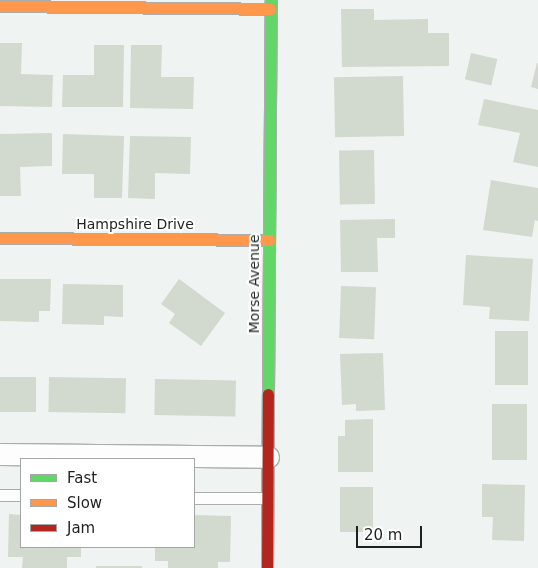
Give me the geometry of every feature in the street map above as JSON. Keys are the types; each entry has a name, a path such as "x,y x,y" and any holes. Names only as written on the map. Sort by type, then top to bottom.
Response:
{"street":[{"path":"0,6 271,4"},
{"name":"Morse Avenue","path":"267,568 271,4"},
{"name":"Hampshire Drive","path":"0,238 269,240"},
{"path":"0,454 268,458"}],"lane":[{"path":"0,494 20,495"},
{"path":"195,498 268,498"}],"building":[{"path":"341,9 374,9 374,20 428,19 428,33 449,33 449,66 342,67"},
{"path":"0,43 22,43 21,74 53,75 52,107 0,106"},
{"path":"94,45 124,45 123,107 62,107 63,75 94,75"},
{"path":"131,45 162,45 161,77 194,77 193,109 130,108"},
{"path":"471,53 497,59 491,85 465,79"},
{"path":"538,63 538,89 531,87"},
{"path":"403,76 404,136 335,137 334,77"},
{"path":"484,99 538,110 538,167 513,162 520,133 478,125"},
{"path":"52,133 52,166 20,167 21,196 0,196 0,134"},
{"path":"63,134 124,136 122,198 94,198 94,174 62,174"},
{"path":"130,136 191,137 190,174 155,173 155,199 128,198"},
{"path":"374,150 375,204 340,205 339,151"},
{"path":"491,180 538,188 538,221 535,220 532,237 483,230"},
{"path":"395,219 395,238 377,238 378,272 341,272 340,220"},
{"path":"466,255 533,259 529,321 489,319 490,307 463,305"},
{"path":"0,279 51,279 50,311 39,311 39,322 0,321"},
{"path":"179,279 225,313 201,346 169,323 175,314 161,304"},
{"path":"63,284 123,285 123,317 104,316 104,325 62,324"},
{"path":"341,286 376,287 374,339 339,338"},
{"path":"495,331 528,331 528,385 495,385"},
{"path":"383,353 385,410 356,411 356,404 342,405 340,354"},
{"path":"0,377 36,377 36,412 0,412"},
{"path":"49,377 126,378 125,413 48,412"},
{"path":"155,379 236,380 235,416 154,415"},
{"path":"492,404 527,404 527,460 492,460"},
{"path":"373,419 373,472 338,472 338,436 345,436 345,420"},
{"path":"482,484 525,485 524,541 492,540 493,517 482,517"},
{"path":"340,487 373,487 373,532 340,532"},
{"path":"9,514 20,515 20,548 81,548 81,557 67,557 67,568 22,568 23,557 8,557"},
{"path":"195,515 231,516 230,562 218,562 218,568 168,568 168,561 155,561 155,548 195,548"},
{"path":"96,566 142,566 142,568 96,568"}],"traffic: fast":[{"path":"268,394 271,0"}],"traffic: slow":[{"path":"0,6 270,9"},
{"path":"0,238 269,240"}],"traffic: jam":[{"path":"267,568 268,394"}]}
